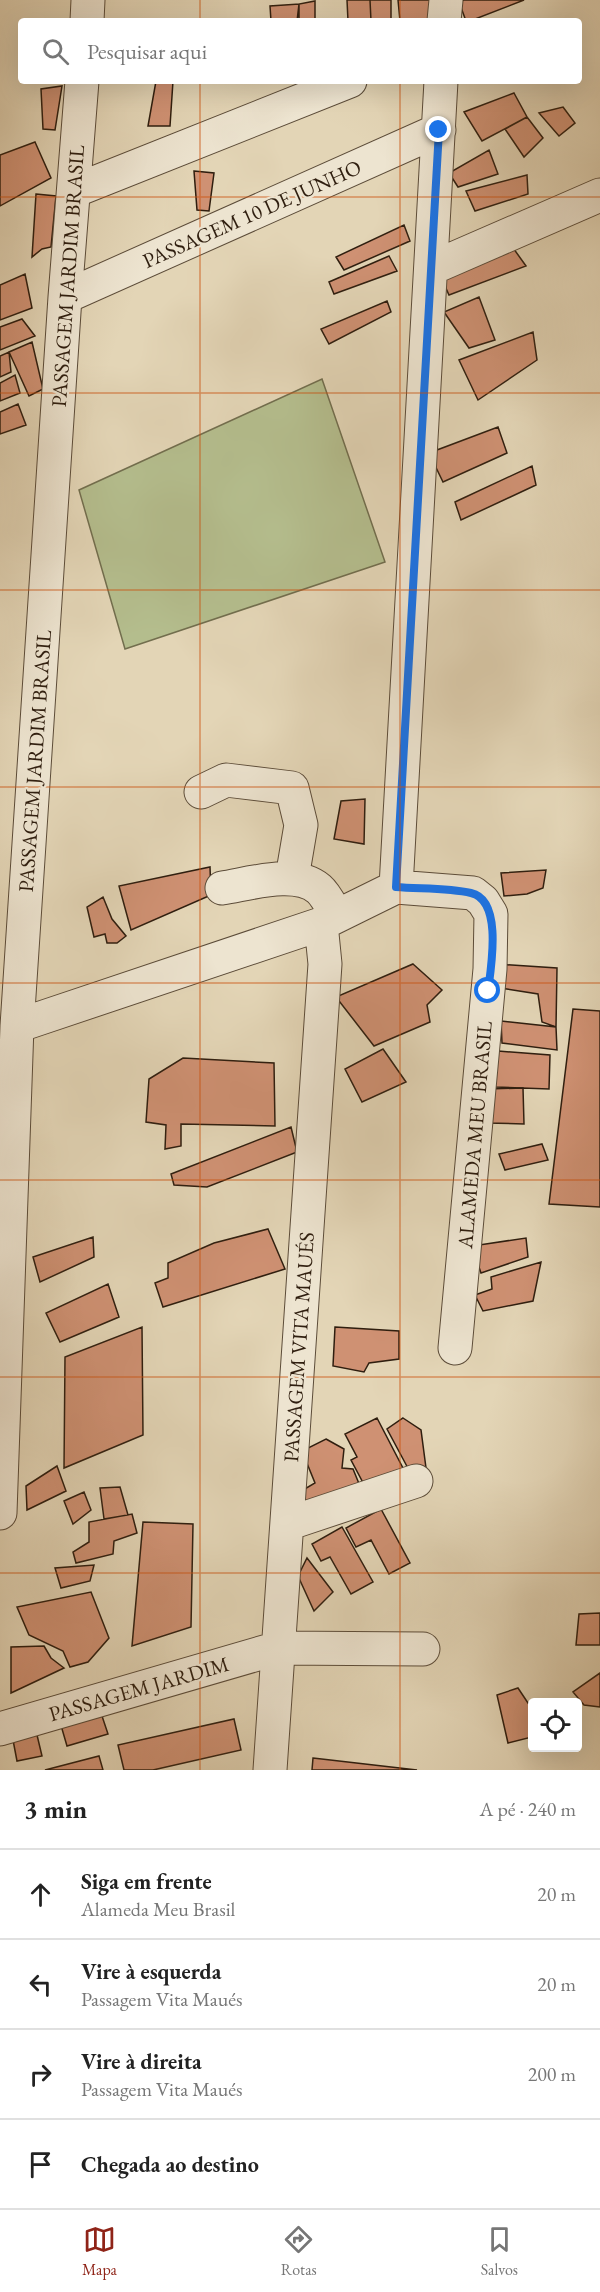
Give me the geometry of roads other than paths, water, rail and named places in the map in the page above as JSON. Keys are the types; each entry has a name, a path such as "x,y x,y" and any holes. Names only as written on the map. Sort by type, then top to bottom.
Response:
{"street":[{"path":"87,18 88,0"},
{"path":"444,18 446,0"},
{"name":"PASSAGEM JARDIM BRASIL","path":"0,1513 17,1026 65,297 82,84"},
{"path":"74,191 342,84"},
{"path":"17,1026 329,920 396,887 441,84"},
{"name":"PASSAGEM 10 DE JUNHO","path":"65,297 439,130"},
{"path":"432,267 600,195"},
{"path":"201,792 226,780 292,788 301,825 292,878"},
{"path":"222,888 292,878 318,888 329,920"},
{"name":"ALAMEDA MEU BRASIL","path":"396,887 473,893 483,900 491,915 492,931 455,1348"},
{"name":"PASSAGEM VITA MAUÉS","path":"270,1770 329,920"},
{"path":"287,1524 417,1481"},
{"name":"PASSAGEM JARDIM","path":"0,1729 278,1648 423,1649"}]}
